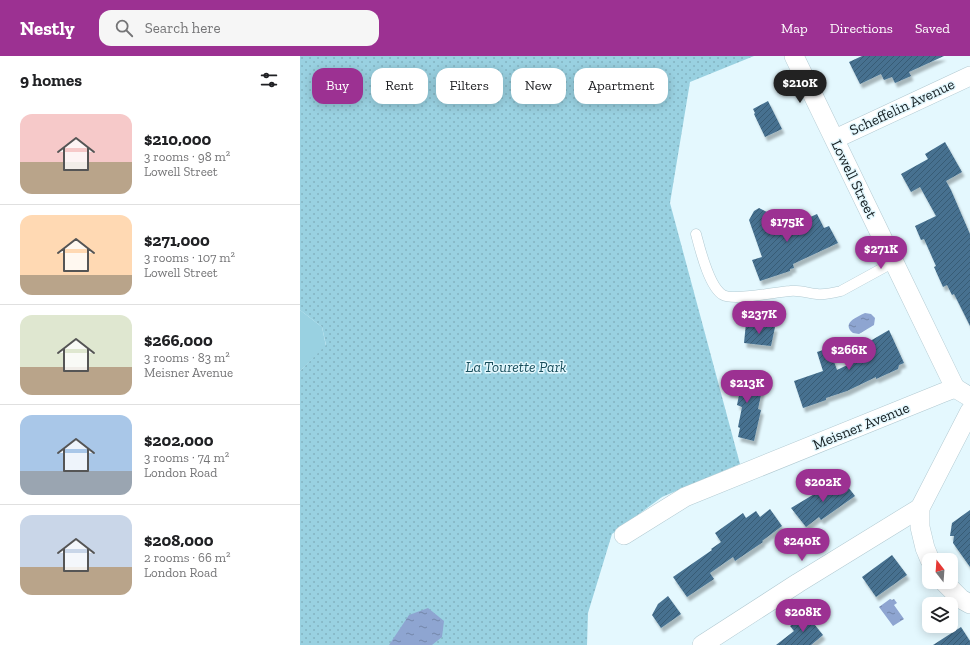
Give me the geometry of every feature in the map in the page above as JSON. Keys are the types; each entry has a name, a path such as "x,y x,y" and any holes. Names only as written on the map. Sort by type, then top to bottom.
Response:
{"street":[{"name":"Lowell Street","path":"794,56 894,262 963,392"},
{"name":"Scheffelin Avenue","path":"834,139 970,76"},
{"name":"Meisner Avenue","path":"624,535 685,497 963,392"},
{"path":"927,553 920,527 920,508 970,411"},
{"path":"702,645 798,583 920,508"},
{"path":"951,589 961,599 970,604"}],"lane":[{"path":"696,234 706,267 716,288 723,295 739,297 794,291 805,291 816,294 833,294 894,262"}],"green space":[{"name":"La Tourette Park","path":"300,56 754,56 690,82 670,203 740,464 662,497 612,534 588,613 587,645 300,645 300,371 326,345 322,327 300,310"},
{"path":"300,310 322,327 326,346 300,371"}],"water":[{"path":"865,313 871,314 875,318 874,325 859,334 853,333 850,329 849,323"},
{"path":"890,599 894,599 897,603 894,605 904,619 893,626 879,607"},
{"path":"428,608 444,621 442,637 432,645 389,645 409,615"}],"building":[{"path":"862,56 944,56 909,72 911,76 895,83 892,77 884,80 881,74 860,84 849,62"},
{"path":"768,101 782,129 765,137 753,109"},
{"path":"945,142 962,172 946,181 970,234 970,326 954,294 952,295 947,285 943,287 934,267 936,266 924,239 921,240 915,226 936,216 920,187 911,192 901,174 928,159 925,154"},
{"path":"759,208 771,214 777,232 817,214 824,228 829,226 838,243 793,264 794,268 790,269 790,271 760,281 752,260 762,257 749,220 754,211"},
{"path":"746,323 775,327 771,346 744,343"},
{"path":"889,330 904,363 899,365 898,369 876,379 876,377 847,391 826,398 826,400 803,408 794,381 823,371 817,352 829,348 837,370 870,354 865,344"},
{"path":"731,374 764,381 758,409 761,410 754,441 738,437 740,428 738,427 742,407 737,405 739,395 727,392"},
{"path":"841,478 855,496 821,520 819,517 806,527 791,508"},
{"path":"770,509 782,526 762,541 763,542 735,561 733,557 710,573 714,579 687,597 673,577 721,542 715,533 743,513 746,518 756,511 760,517"},
{"path":"970,510 970,567 953,543 954,536 950,536 952,523"},
{"path":"892,555 907,575 876,597 862,577"},
{"path":"668,596 681,614 661,628 652,615 658,604"},
{"path":"806,614 823,635 811,645 776,645 794,631 790,626"},
{"path":"961,627 970,641 970,645 933,645 952,633 958,633 958,629"}]}
